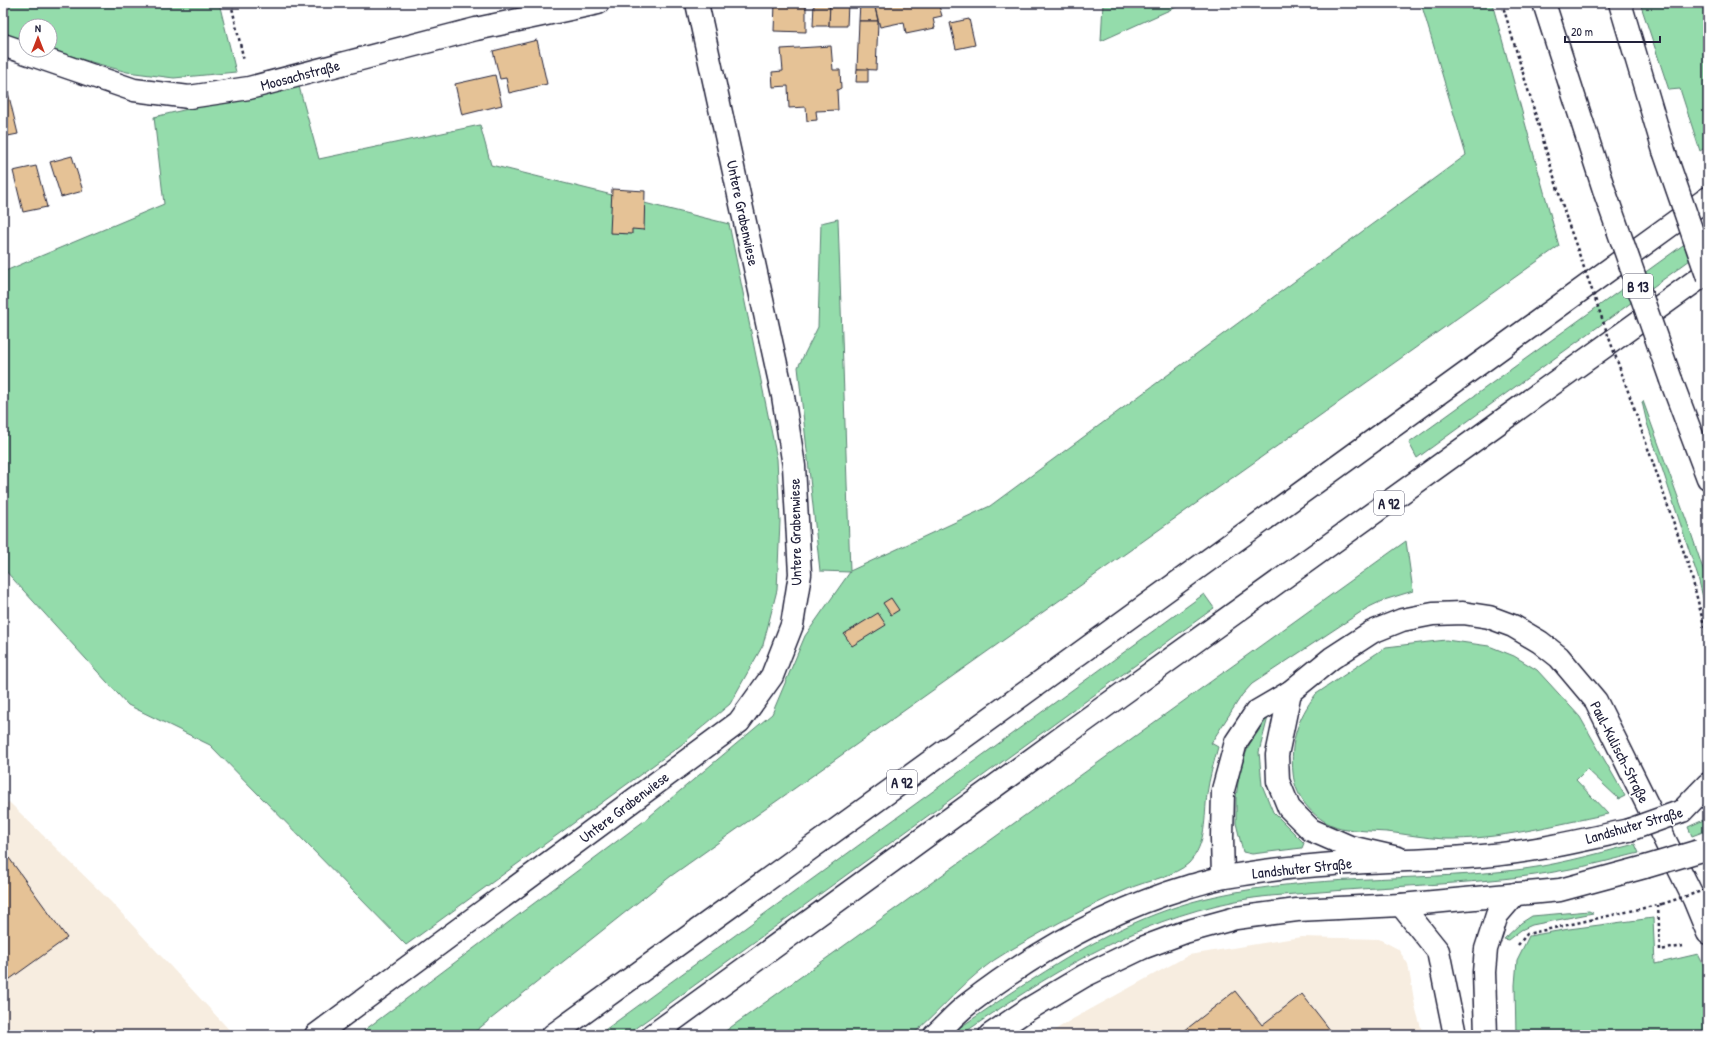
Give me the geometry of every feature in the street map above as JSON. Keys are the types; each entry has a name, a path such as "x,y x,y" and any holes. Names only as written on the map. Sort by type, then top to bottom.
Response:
{"main road":[{"name":"Moosachstraße","path":"3,45 134,90 189,97 249,88 476,29 598,3"},
{"name":"Untere Grabenwiese","path":"316,1035 739,722 772,676 792,625 800,574 794,466 784,396 697,3"},
{"name":"B 13","path":"1544,3 1605,193 1671,380 1708,478"},
{"path":"1620,3 1664,151 1708,278"},
{"name":"A 92","path":"553,1035 1708,198"},
{"name":"A 92","path":"653,1035 1068,733 1708,272"},
{"name":"Paul-Kulisch-Straße","path":"1223,877 1223,790 1236,742 1256,712 1290,692 1332,658 1372,632 1402,620 1433,614 1463,613 1489,617 1513,626 1540,642 1559,657 1596,700 1694,899 1708,932"},
{"path":"1290,692 1278,755 1278,781 1289,808 1311,830 1317,833 1350,847 1406,860"},
{"path":"1682,811 1708,784"},
{"name":"Landshuter Straße","path":"935,1035 966,1005 1056,944 1106,918 1159,895 1223,877 1274,868 1468,857 1523,851 1581,841 1628,830 1682,811 1708,806"},
{"path":"990,1035 1027,1010 1084,976 1142,948 1185,932 1236,918 1297,910 1401,905 1560,890 1645,867 1703,849"},
{"path":"1486,1035 1484,972 1486,949 1497,915 1515,894"},
{"path":"1401,905 1438,951 1455,1035"}],"path":[{"path":"231,3 249,88"},
{"path":"1502,3 1567,220 1690,570 1708,641"},
{"path":"1516,947 1527,934 1662,904 1708,888"},
{"path":"1658,905 1660,950 1684,946"}],"shaded area":[{"path":"9,802 111,902 234,1035 3,1035 3,805"},
{"path":"1301,937 1379,939 1398,949 1408,964 1415,1006 1423,1035 1047,1035 1071,1020 1189,955"}],"green space":[{"path":"3,3 219,3 236,72 174,78 127,72 58,53 58,18 18,18 18,42 3,37"},
{"path":"1103,3 1185,3 1101,41"},
{"path":"1421,3 1492,3 1559,246 671,876 477,1030 469,1035 358,1035 644,821 772,714 805,636 850,572 820,571 798,367 818,327 821,223 838,219 850,571 990,506 1466,155"},
{"path":"1640,3 1708,3 1708,146 1700,151 1680,89 1669,90"},
{"path":"298,83 319,159 480,125 491,165 729,224 777,459 780,521 777,590 763,645 730,704 681,745 406,945 210,745 128,705 3,568 3,272 164,204 154,117"},
{"path":"1708,227 1708,247 1417,458 1409,443"},
{"path":"1643,401 1708,584 1708,618 1698,577 1647,423"},
{"path":"1406,541 1413,591 1384,600 1367,608 1252,684 1242,695 1211,743 1218,747 1208,788 1202,839 1195,855 1183,868 1168,875 1135,886 1097,903 994,960 969,980 912,1035 720,1035"},
{"path":"1204,594 1214,608 626,1035 598,1035"},
{"path":"1446,640 1489,646 1514,656 1537,670 1580,717 1625,796 1619,799 1587,769 1576,780 1608,814 1505,834 1464,839 1444,839 1341,828 1323,821 1308,808 1298,792 1292,762 1296,731 1309,703 1316,694 1386,647"},
{"path":"1268,717 1259,752 1262,785 1273,812 1304,843 1302,848 1252,854 1243,852 1236,823 1236,797 1240,769 1249,745"},
{"path":"1708,818 1708,830 1692,836 1688,827"},
{"path":"1635,844 1639,853 1550,873 1471,882 1341,890 1263,897 1236,901 1198,910 1161,922 1091,953 1025,992 961,1035 951,1035 963,1025 1013,992 1099,940 1144,919 1192,902 1252,889 1325,881 1471,874 1539,867"},
{"path":"1589,911 1593,913 1532,925 1521,930 1508,940 1504,939 1521,923 1532,916"},
{"path":"1653,918 1655,964 1698,954 1708,974 1708,1035 1516,1035 1515,985 1517,960 1529,936"}],"building":[{"path":"775,3 806,3 806,32 774,31"},
{"path":"814,3 830,3 829,26 813,26"},
{"path":"830,3 848,3 847,26 829,26"},
{"path":"860,3 874,3 878,21 859,21"},
{"path":"874,3 950,4 939,6 942,16 933,18 935,28 906,34 904,22 880,27"},
{"path":"969,19 975,45 956,49 950,23"},
{"path":"859,21 878,21 876,70 857,69"},
{"path":"537,40 547,84 509,93 506,78 500,79 493,51"},
{"path":"831,46 833,70 840,70 841,88 837,90 838,110 816,111 817,120 807,121 806,107 789,108 788,86 773,87 772,72 783,71 781,49"},
{"path":"857,69 868,69 868,82 856,82"},
{"path":"495,75 502,105 462,115 455,84"},
{"path":"7,88 18,134 3,137 3,89"},
{"path":"72,156 83,191 61,197 50,162"},
{"path":"36,166 47,207 23,212 13,171"},
{"path":"612,189 645,191 644,230 632,229 632,234 610,233"},
{"path":"891,598 899,610 891,615 883,603"},
{"path":"878,613 886,625 852,646 844,634"},
{"path":"9,858 67,938 3,984 3,862"},
{"path":"1235,991 1262,1025 1302,994 1334,1035 1179,1035"}]}
